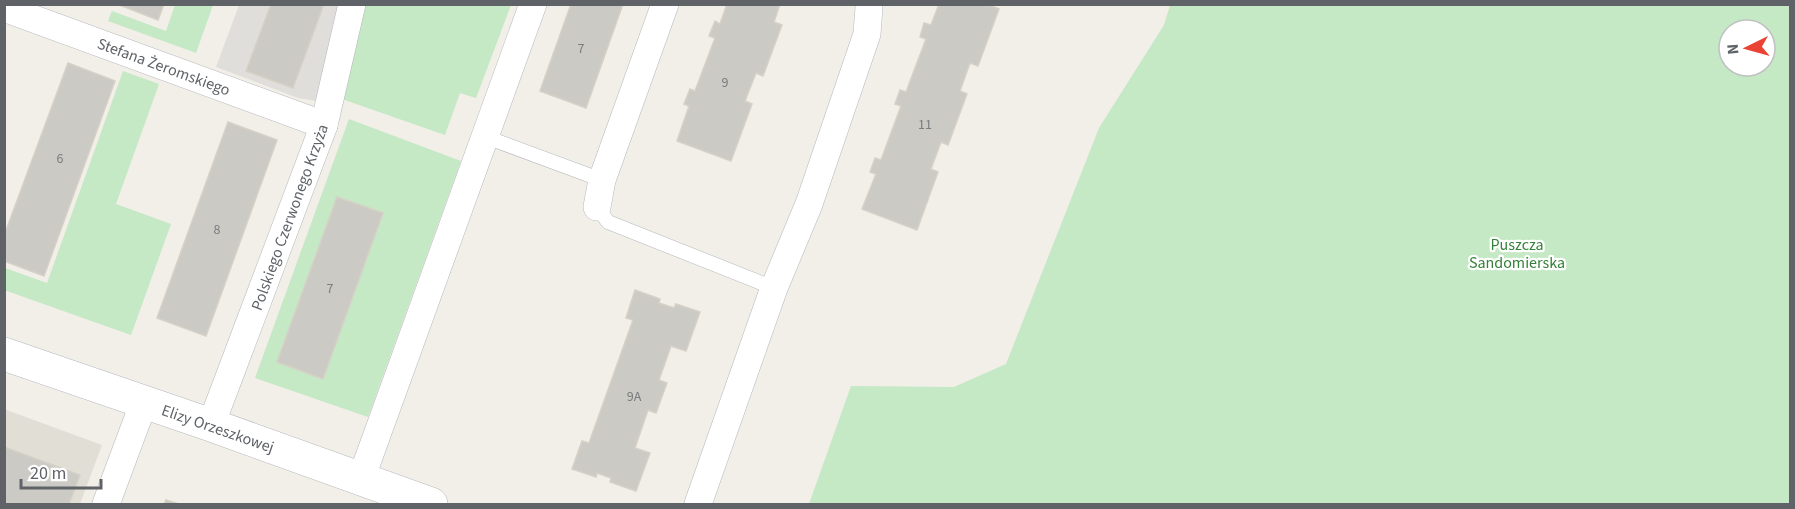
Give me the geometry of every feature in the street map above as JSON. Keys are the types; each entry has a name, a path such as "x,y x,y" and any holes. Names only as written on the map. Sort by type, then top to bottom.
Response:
{"street":[{"name":"Polskiego Czerwonego Krzyża","path":"211,425 324,125 352,4"},
{"path":"362,479 533,4"},
{"path":"597,207 602,180 665,4"},
{"path":"698,504 774,288 809,204 867,34 867,6"},
{"name":"Stefana Żeromskiego","path":"4,8 324,125"},
{"name":"Elizy Orzeszkowej","path":"4,354 431,504"},
{"path":"106,504 144,402"}],"lane":[{"path":"486,138 602,180"},
{"path":"597,207 608,222 774,288"}],"shaded area":[{"path":"239,5 352,5 329,103 298,98 216,67"},
{"path":"4,409 102,445 80,504 5,504"}],"green space":[{"path":"175,5 213,5 196,53 108,21 112,11 166,31"},
{"path":"363,5 511,5 476,98 460,93 445,135 339,98"},
{"name":"Puszcza Sandomierska","path":"1170,5 1790,5 1790,504 809,504 851,386 954,387 1006,364 1099,128 1164,25"},
{"path":"123,71 159,84 116,204 171,224 131,335 4,290 5,268 47,283"},
{"path":"349,119 461,161 368,417 255,378"}],"building":[{"path":"117,4 164,4 158,20"},
{"path":"271,4 324,4 293,88 246,71"},
{"path":"571,4 623,4 586,108 540,91"},
{"path":"727,4 780,4 774,22 782,25 763,76 756,73 745,101 752,104 731,161 677,141 689,106 684,104 690,89 695,91 715,38 709,36 715,21 720,24"},
{"path":"939,4 987,4 999,9 978,66 970,63 960,91 967,94 948,145 941,142 931,169 938,172 917,230 862,209 876,174 870,172 875,158 881,160 901,106 895,104 900,90 906,92 926,39 920,37 924,23 931,25"},
{"path":"68,63 115,81 44,276 4,261 4,236"},
{"path":"228,122 277,140 206,336 157,318"},
{"path":"337,197 383,213 323,379 277,362"},
{"path":"635,290 660,299 659,303 674,308 676,304 700,312 686,351 671,346 659,380 667,383 656,413 648,410 635,448 650,453 636,491 610,482 611,478 597,473 596,477 572,469 582,441 589,443 633,320 626,318"},
{"path":"4,447 80,475 69,504 4,504"},
{"path":"166,500 179,504 164,504"}]}
